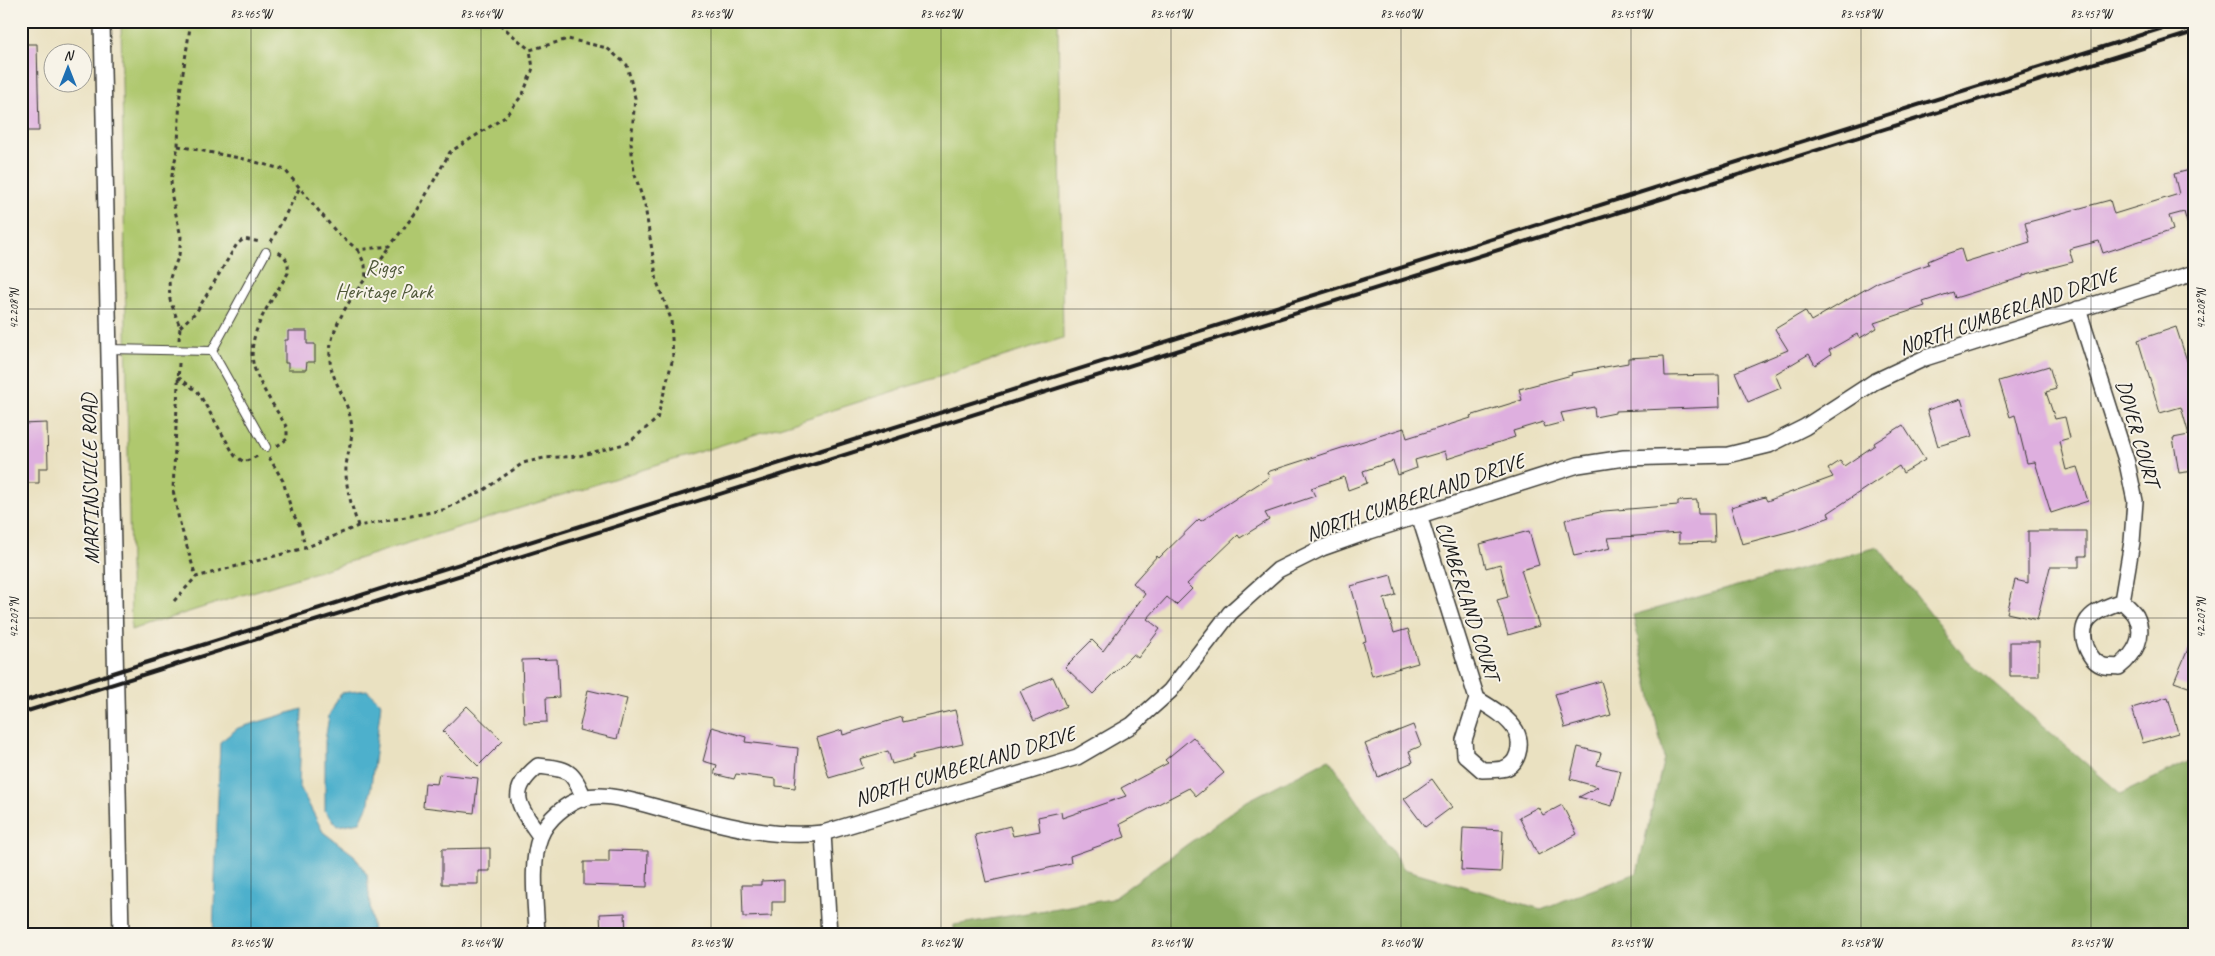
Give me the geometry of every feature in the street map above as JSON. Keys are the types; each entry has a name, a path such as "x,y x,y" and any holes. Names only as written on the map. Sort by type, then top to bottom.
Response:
{"street":[{"name":"MARTINSVILLE ROAD","path":"102,21 121,935"},
{"name":"NORTH CUMBERLAND DRIVE","path":"537,935 535,860 540,836 548,823 562,808 584,798 600,796 637,802 722,824 773,834 798,836 823,833 1077,757 1132,725 1170,691 1230,612 1278,570 1322,548 1578,465 1624,458 1728,455 1769,445 1805,427 1874,382 1925,358 2194,273"},
{"name":"DOVER COURT","path":"2078,309 2127,463 2135,501 2132,542 2122,601"},
{"name":"CUMBERLAND COURT","path":"1419,515 1477,698 1464,740 1464,755 1482,770 1504,769 1516,760 1520,748 1516,731 1503,716 1477,698"},
{"path":"540,836 522,810 518,790 524,778 538,766 559,768 575,776 584,798"},
{"path":"823,833 829,935"}],"lane":[{"path":"212,351 266,252"},
{"path":"108,350 212,351"},
{"path":"212,351 270,447"}],"path":[{"path":"191,21 177,120 178,146 171,180 172,197 181,238 179,255 169,280 170,300 180,327 173,490 179,520 196,577"},
{"path":"358,526 348,491 346,466 352,437 351,420 331,369 330,344 340,318 390,246 418,211 450,152 505,117 523,94 532,68 530,50 496,21"},
{"path":"174,601 196,577 305,548 358,526 442,510 484,490 523,463 544,458 579,456 628,443 656,419 673,358 671,318 657,282 645,206 634,172 631,143 635,98 627,65 607,48 568,39 530,50"},
{"path":"178,146 244,158 285,170 337,233 358,250 365,265 366,279"},
{"path":"180,327 197,311 237,244 244,239 254,239 268,247 300,187"},
{"path":"358,250 390,246"},
{"path":"270,447 287,439 288,428 255,369 253,346 256,328 288,273 289,265 285,256 276,251"},
{"path":"178,377 198,392 235,456 244,462 266,452 283,481 292,512 301,528 305,548"}],"green space":[{"name":"Riggs Heritage Park","path":"121,21 1058,21 1063,338 131,630"},
{"path":"1878,547 1966,659 2121,794 2194,759 2194,935 954,935 954,925 1112,899 1247,801 1329,759 1404,869 1541,909 1637,873 1664,758 1633,615"}],"water":[{"path":"367,690 381,703 369,803 360,822 338,826 325,811 325,741 329,716 341,693"},
{"path":"302,709 299,785 323,832 354,855 367,875 373,935 213,935 220,742 238,728"}],"building":[{"path":"21,44 37,44 39,131 21,131"},
{"path":"2194,169 2194,229 2189,230 2184,212 2169,216 2173,230 2103,253 2099,241 2069,249 2073,262 2023,275 2023,277 1955,298 1953,292 1923,302 1925,306 1874,323 1877,328 1860,338 1857,334 1829,350 1831,354 1815,365 1809,354 1775,374 1781,388 1748,402 1735,372 1788,350 1775,329 1805,311 1811,321 1878,282 1929,264 1928,261 1961,249 1965,262 2030,242 2025,223 2110,200 2114,214 2179,194 2174,174"},
{"path":"2176,327 2194,382 2194,471 2179,473 2173,438 2189,435 2181,407 2160,413 2138,340"},
{"path":"288,331 307,331 307,344 315,344 315,362 307,362 306,370 288,370 288,363 285,363 285,340 288,340"},
{"path":"1664,356 1665,376 1719,375 1720,407 1615,411 1615,413 1595,417 1594,407 1561,413 1564,422 1545,427 1543,422 1513,431 1515,437 1447,459 1445,451 1415,460 1417,468 1398,475 1393,461 1363,471 1367,483 1348,490 1344,477 1311,488 1315,496 1265,513 1269,520 1240,538 1238,535 1187,584 1192,589 1176,605 1167,597 1147,619 1160,629 1138,658 1133,654 1093,694 1065,667 1092,640 1103,651 1145,594 1133,583 1157,556 1159,558 1199,519 1201,521 1269,477 1267,472 1404,428 1407,438 1471,418 1470,416 1522,400 1519,389 1572,375 1571,373 1628,363 1628,358"},
{"path":"2049,366 2056,389 2046,392 2055,419 2065,417 2070,438 2059,441 2066,470 2077,467 2088,501 2051,513 2035,462 2027,463 2015,415 2010,417 1999,381"},
{"path":"1961,399 1973,436 1938,446 1927,410"},
{"path":"47,423 48,468 39,468 39,483 21,483 21,424"},
{"path":"1903,425 1925,460 1903,473 1899,466 1828,513 1830,517 1795,530 1742,544 1731,507 1765,497 1767,501 1833,477 1828,469 1840,461 1844,466 1875,445 1874,443"},
{"path":"1697,500 1698,514 1714,514 1715,542 1679,543 1679,533 1608,538 1611,548 1574,556 1565,520 1604,511 1678,505 1678,501"},
{"path":"1529,531 1539,565 1521,570 1539,626 1508,635 1497,600 1508,597 1500,564 1486,568 1480,544"},
{"path":"2028,531 2086,531 2086,556 2079,556 2079,567 2050,567 2037,620 2007,613 2015,580 2028,583"},
{"path":"1391,575 1396,595 1384,599 1394,633 1408,629 1418,663 1372,676 1363,642 1366,641 1351,586"},
{"path":"2194,635 2194,689 2174,682"},
{"path":"2010,642 2039,642 2039,676 2010,676"},
{"path":"557,659 559,697 546,698 547,722 524,723 522,660"},
{"path":"1053,677 1066,706 1034,721 1020,691"},
{"path":"1601,681 1611,715 1565,728 1555,694"},
{"path":"588,690 627,699 617,739 579,730"},
{"path":"2168,697 2178,733 2143,743 2132,708"},
{"path":"467,706 503,741 478,766 443,731"},
{"path":"955,710 963,744 913,755 914,758 892,764 888,751 860,759 863,768 829,778 817,738 842,730 843,735 902,717 903,722"},
{"path":"1413,725 1421,746 1409,751 1413,762 1378,777 1365,744"},
{"path":"712,727 746,737 745,742 798,748 795,788 776,786 776,779 736,774 734,779 714,774 717,765 703,761"},
{"path":"1193,737 1224,773 1196,796 1189,788 1120,824 1125,837 1070,856 1071,863 986,882 975,835 1010,826 1013,836 1040,831 1038,817 1061,812 1062,818 1126,796 1121,788 1168,763 1165,760"},
{"path":"1578,747 1601,753 1597,765 1621,771 1612,806 1579,797 1598,787 1570,779"},
{"path":"439,774 478,778 474,813 423,807 425,783 437,784"},
{"path":"1432,779 1452,807 1425,827 1404,799"},
{"path":"1562,805 1577,834 1538,855 1519,817 1538,807 1543,815"},
{"path":"1463,828 1503,830 1501,872 1461,870"},
{"path":"490,848 490,871 478,871 478,884 442,884 442,849"},
{"path":"609,850 648,851 647,887 584,885 584,862 609,862"},
{"path":"784,880 784,902 772,902 772,916 743,917 742,885 761,885 761,881"},
{"path":"625,913 626,935 601,935 600,914"}],"railway":[{"path":"21,702 2185,21"},
{"path":"21,713 2194,32"}]}
